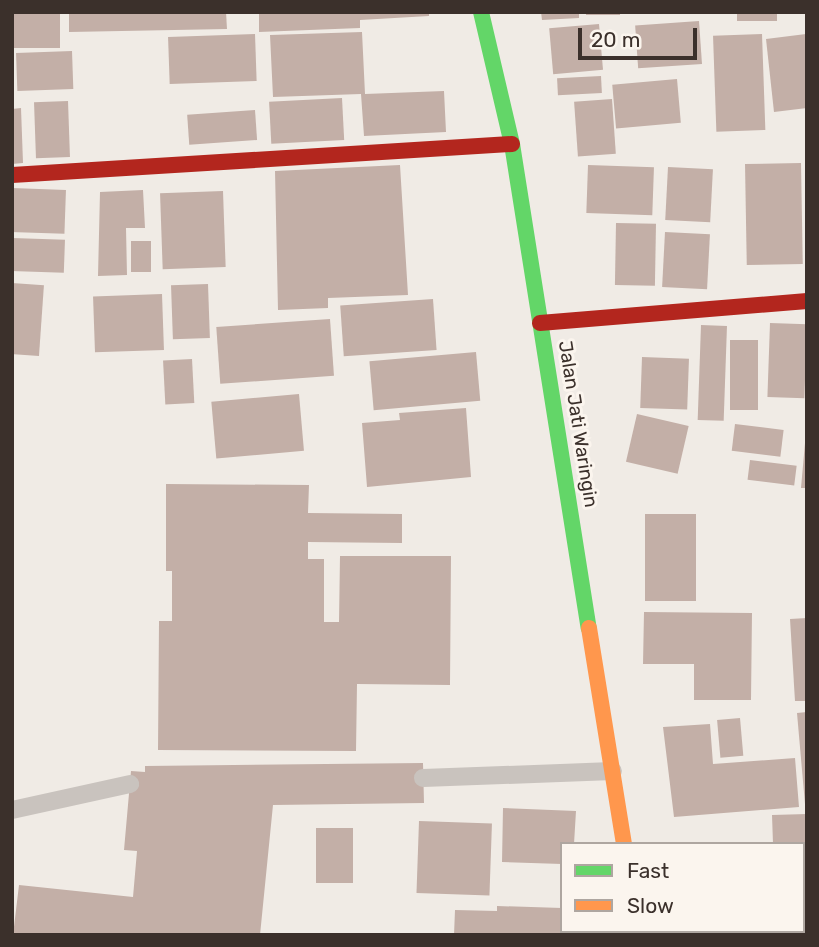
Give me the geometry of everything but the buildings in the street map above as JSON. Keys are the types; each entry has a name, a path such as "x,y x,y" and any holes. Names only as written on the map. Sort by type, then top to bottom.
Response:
{"main road":[{"name":"Jalan Jati Waringin","path":"481,12 512,144 624,842"},
{"path":"12,175 512,144"},
{"path":"540,323 807,301"}],"lane":[{"path":"424,778 613,771"},
{"path":"12,810 130,784"}],"traffic: fast":[{"path":"481,12 512,144 589,628"}],"traffic: slow":[{"path":"589,628 624,842"}],"traffic: jam":[{"path":"12,175 512,144"},
{"path":"540,323 807,301"}]}
